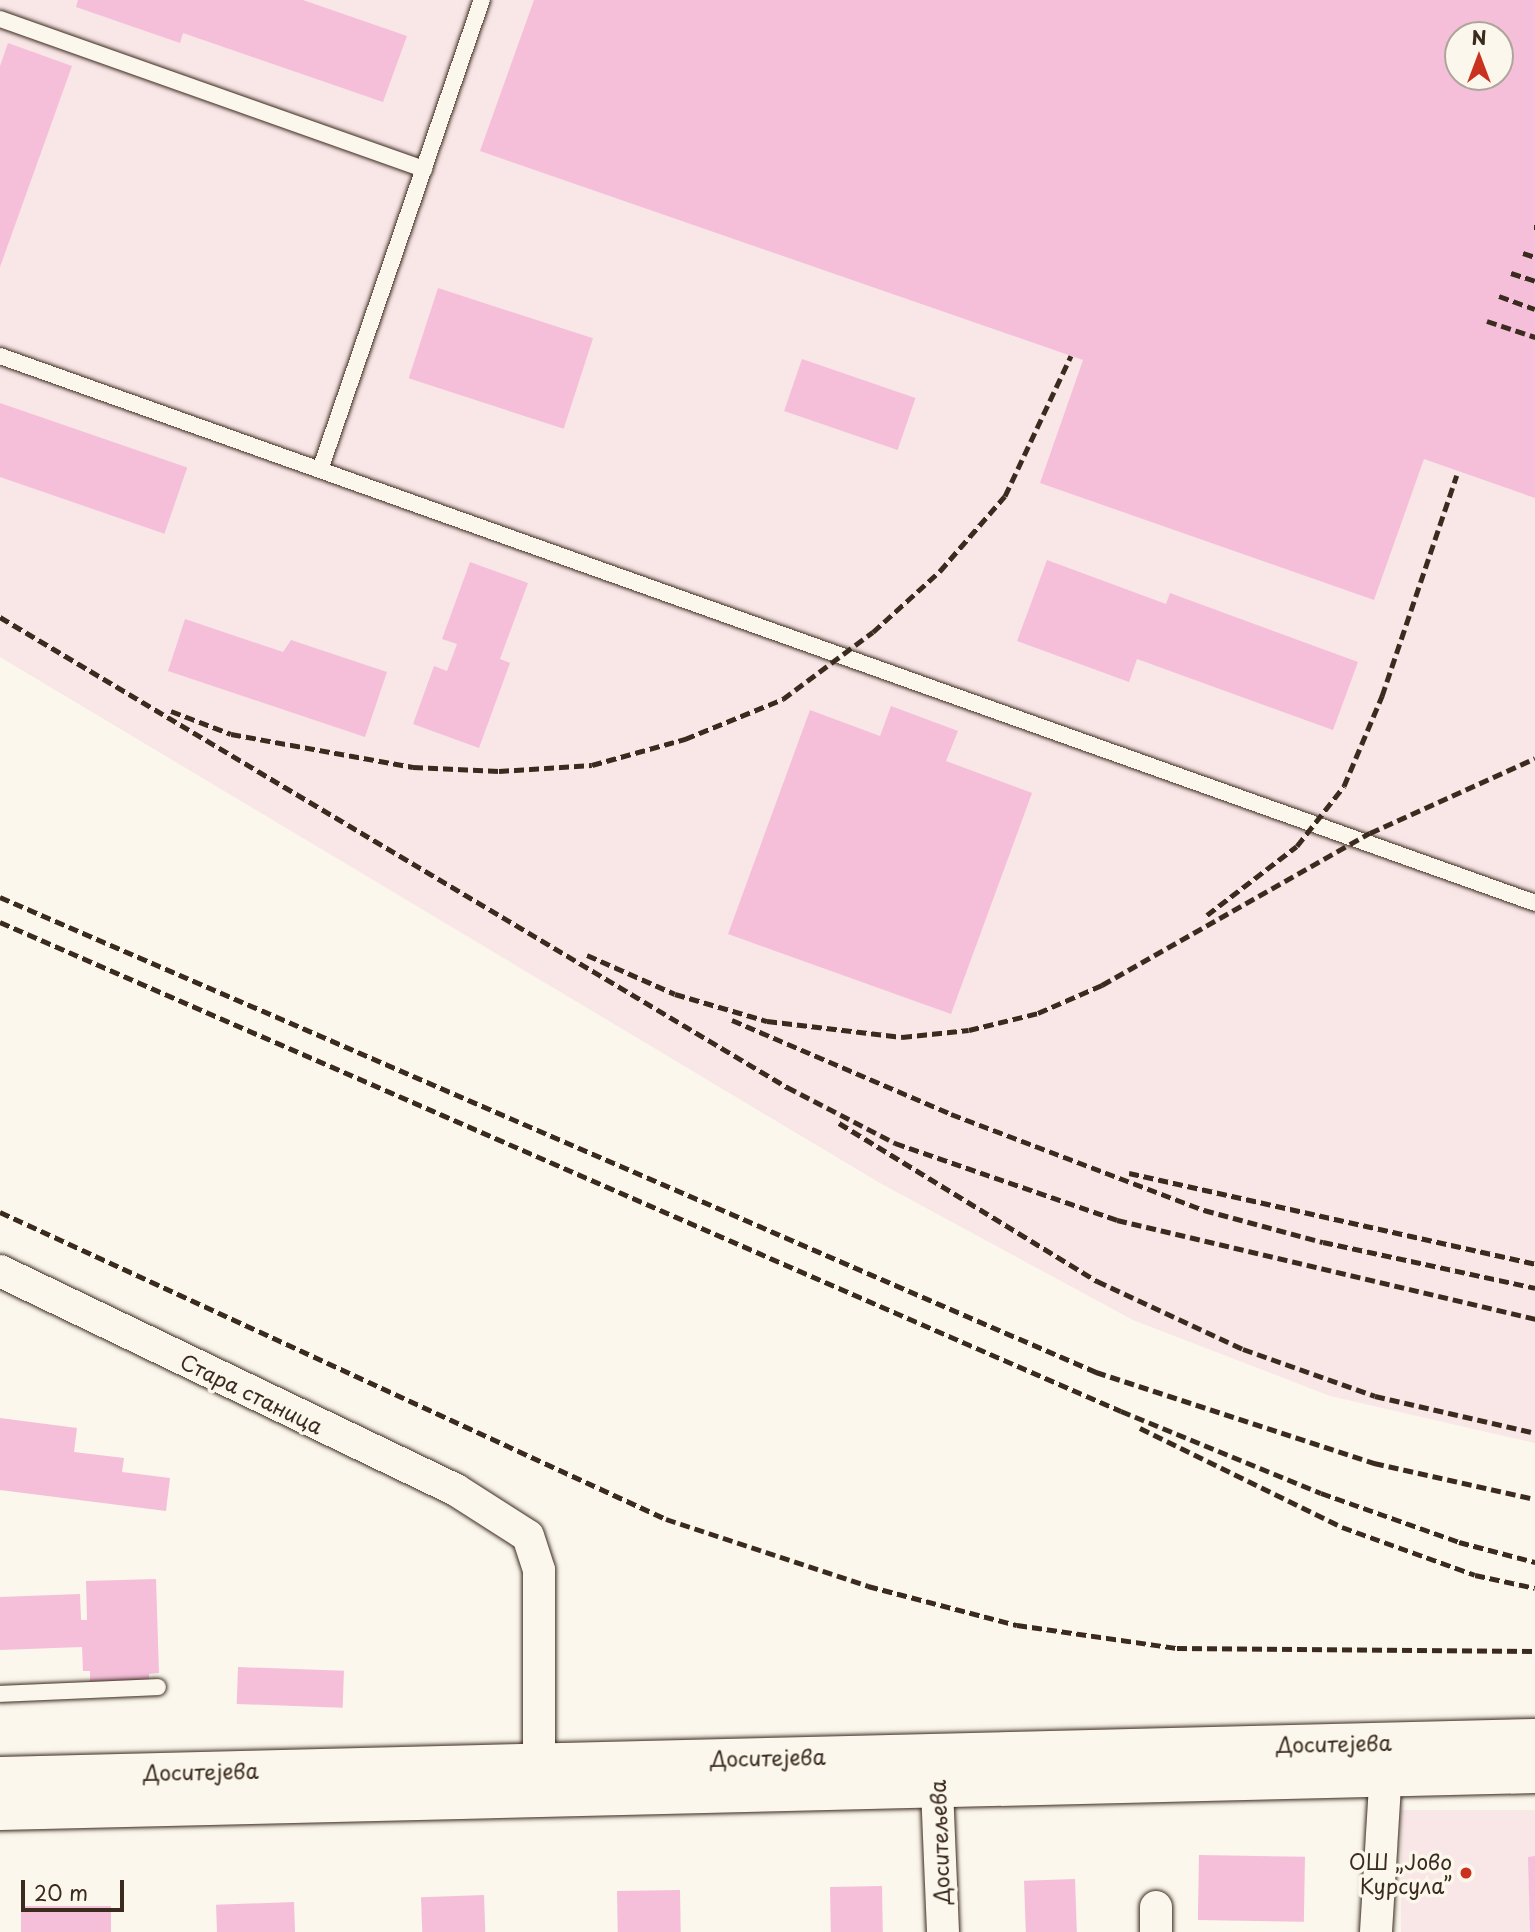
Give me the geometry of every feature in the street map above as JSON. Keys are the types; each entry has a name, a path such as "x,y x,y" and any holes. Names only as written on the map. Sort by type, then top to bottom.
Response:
{"main road":[{"name":"Доситејева","path":"1387,1760 1535,1738"},
{"name":"Доситејева","path":"0,1811 936,1770 1387,1760 1535,1774"},
{"name":"Доситејева","path":"0,1776 539,1763 936,1770"}],"street":[{"name":"Стара станица","path":"0,1271 503,1516 528,1536 539,1570 539,1763"},
{"path":"1376,1932 1387,1760"},
{"name":"Доситељева","path":"936,1770 943,1932"}],"lane":[{"path":"320,470 482,0"},
{"path":"0,19 424,169"},
{"path":"0,356 1535,903"},
{"path":"0,1694 158,1687"}],"shaded area":[{"path":"0,0 1535,0 1535,1443 1330,1396 1133,1320 880,1183 0,657"},
{"name":"ОШ „Јово Курсула”","path":"1401,1810 1535,1810 1535,1932 1401,1932"}],"building":[{"path":"78,0 303,0 407,36 383,102 183,33 180,43 76,7"},
{"path":"534,0 1535,0 1535,498 1424,459 1374,600 1040,483 1083,360 480,151"},
{"path":"8,43 72,66 0,267 0,66"},
{"path":"438,288 593,338 564,429 409,378"},
{"path":"802,359 915,398 898,450 784,411"},
{"path":"0,403 187,467 164,534 0,477"},
{"path":"1047,560 1166,604 1170,593 1358,662 1333,730 1137,659 1129,682 1017,641"},
{"path":"470,562 528,583 500,659 510,663 479,748 413,724 434,666 447,671 457,644 442,639"},
{"path":"185,619 283,652 291,640 387,672 365,737 168,671"},
{"path":"891,706 958,731 946,761 1032,793 951,1014 728,934 810,710 880,736"},
{"path":"0,1418 77,1428 74,1452 124,1458 122,1472 170,1478 166,1511 0,1490"},
{"path":"156,1579 159,1673 149,1674 149,1681 90,1683 90,1671 83,1671 82,1647 0,1650 0,1597 80,1594 81,1620 87,1620 86,1581"},
{"path":"238,1667 344,1671 343,1708 237,1704"},
{"path":"1199,1855 1305,1857 1304,1922 1198,1920"},
{"path":"1535,1856 1535,1932 1530,1932 1528,1857"},
{"path":"1075,1879 1077,1932 1026,1932 1024,1881"},
{"path":"882,1886 883,1932 831,1932 830,1887"},
{"path":"680,1890 681,1932 618,1932 617,1891"},
{"path":"484,1895 485,1932 422,1932 421,1897"},
{"path":"294,1902 295,1932 217,1932 216,1905"},
{"path":"21,1906 111,1906 111,1932 21,1932"}],"railway":[{"path":"1523,253 1535,257"},
{"path":"1511,273 1535,281"},
{"path":"1499,296 1535,309"},
{"path":"1487,321 1535,337"},
{"path":"171,711 231,734 413,767 499,771 592,765 685,739 783,699 873,632 940,571 1005,496 1071,356"},
{"path":"1207,915 1297,846 1344,786 1382,696 1457,475"},
{"path":"0,617 787,1087 895,1143 1117,1220 1535,1319"},
{"path":"587,955 675,994 767,1021 902,1037 969,1030 1038,1013 1102,985 1370,833 1535,758"},
{"path":"0,897 1096,1372 1374,1463 1535,1499"},
{"path":"0,922 1121,1411 1321,1493 1459,1542 1535,1562"},
{"path":"732,1020 951,1114 1204,1210 1323,1242 1535,1288"},
{"path":"839,1123 1097,1281 1243,1349 1375,1396 1535,1433"},
{"path":"1129,1173 1535,1264"},
{"path":"0,1212 666,1519 868,1586 1017,1625 1177,1648 1535,1651"},
{"path":"1140,1428 1342,1527 1475,1575 1535,1588"}],"place":[{"name":"ОШ „Јово Курсула”","path":"1466,1873"}]}
